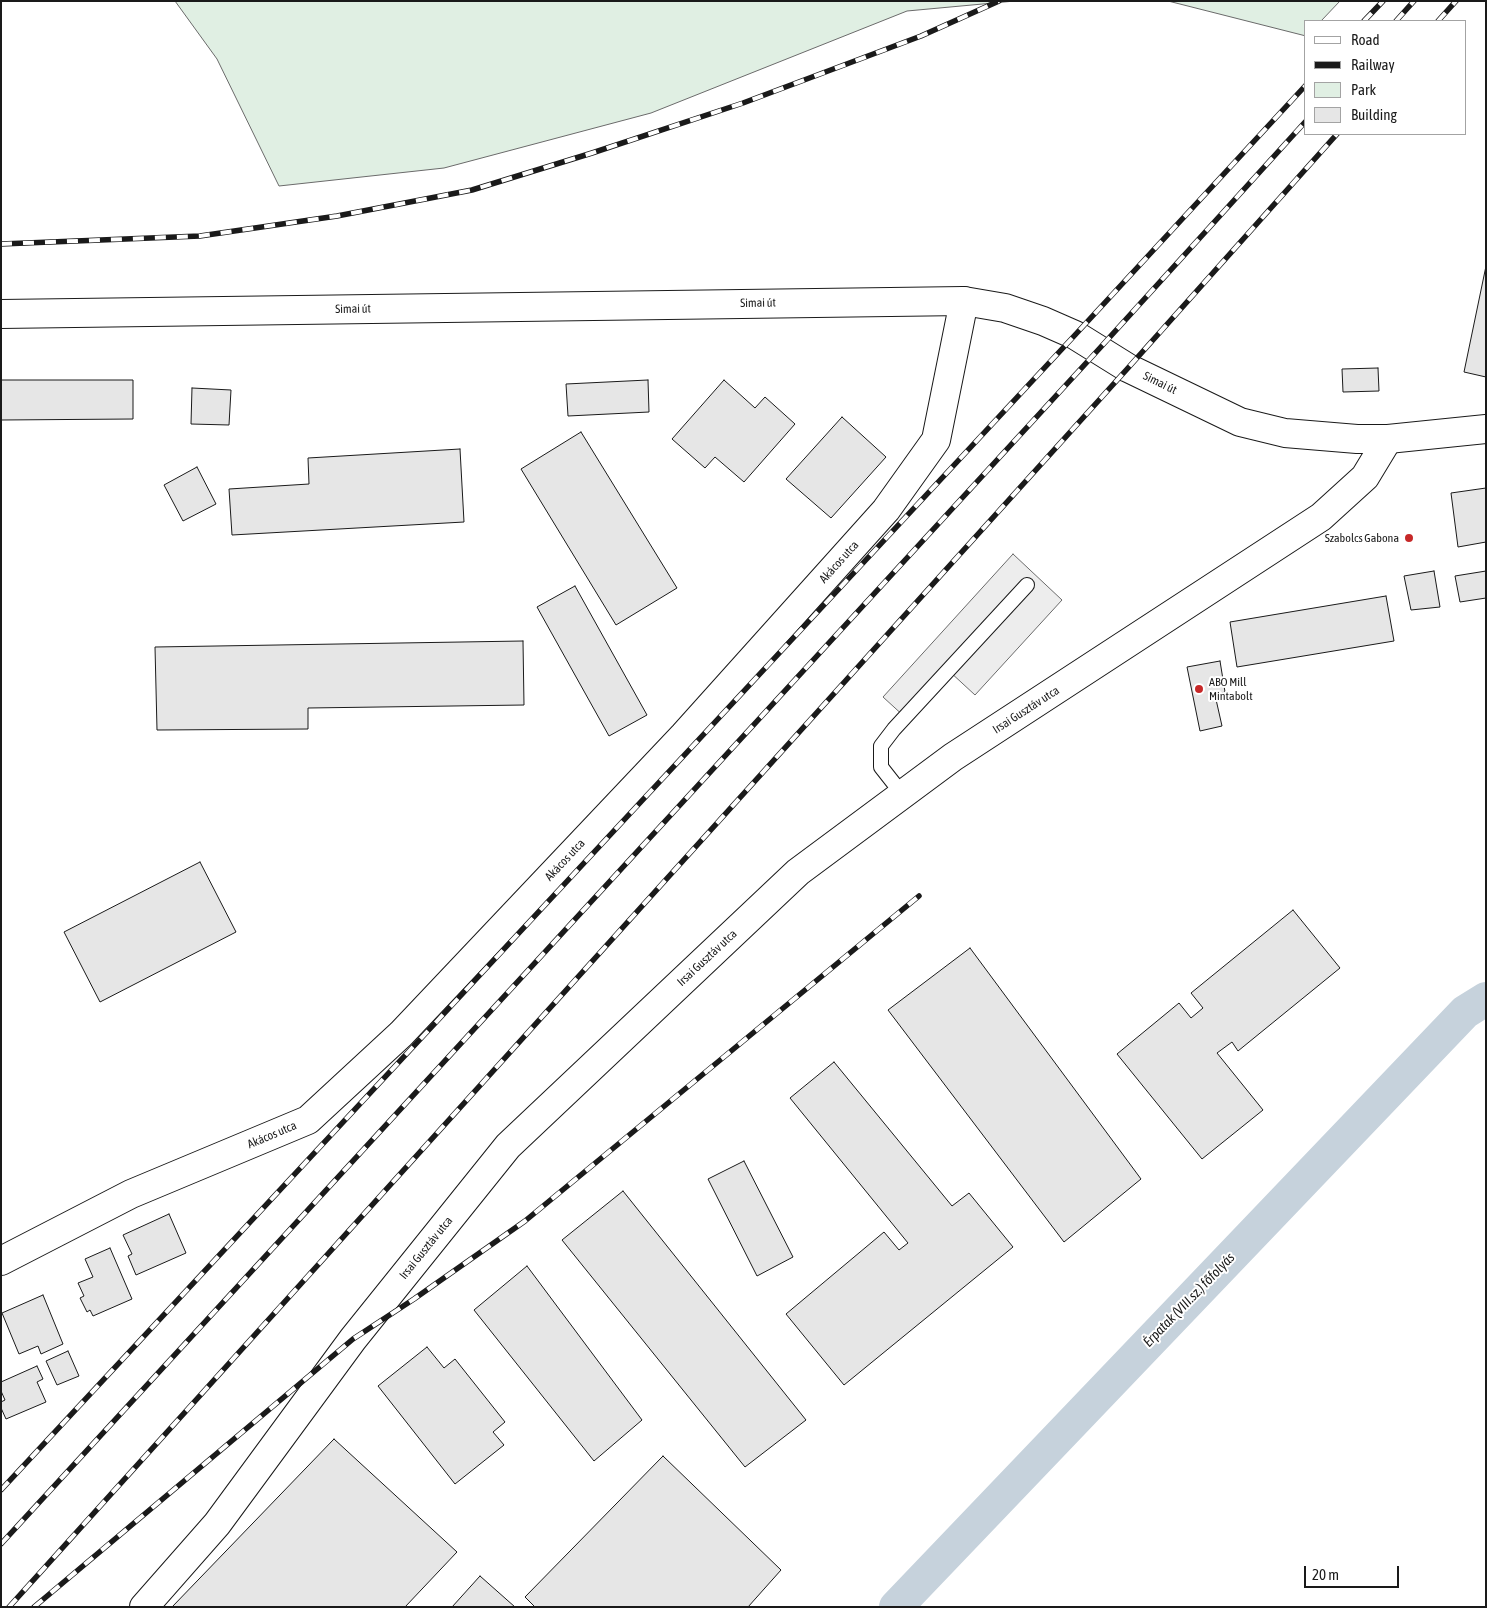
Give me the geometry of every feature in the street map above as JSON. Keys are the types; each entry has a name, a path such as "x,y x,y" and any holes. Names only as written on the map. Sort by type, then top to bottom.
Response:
{"street":[{"name":"Simai út","path":"1,314 964,300 1005,308 1076,335 1128,368 1240,422 1285,433 1357,439 1388,439 1486,429"},
{"name":"Akácos utca","path":"1,1261 131,1194 308,1120 401,1034 684,735 886,510 936,440 964,300"},
{"name":"Irsai Gusztáv utca","path":"144,1607 217,1524 353,1339 508,1146 798,872 953,757 1321,517 1365,477 1388,439"}],"lane":[{"path":"903,794 881,767 881,746 1027,585"}],"green space":[{"path":"175,1 1015,1 907,11 651,113 444,168 279,186 217,59"},
{"path":"1168,1 1340,1 1322,20 1304,20 1304,35"}],"shaded area":[{"path":"1013,554 1062,600 975,695 949,671 906,718 883,697"}],"building":[{"path":"1486,266 1486,377 1464,372"},
{"path":"1378,368 1379,391 1343,392 1342,369"},
{"path":"1,380 133,380 133,419 1,420"},
{"path":"648,380 649,412 568,416 566,384"},
{"path":"724,380 755,408 765,397 795,424 744,482 715,457 705,468 672,439"},
{"path":"192,388 231,390 229,425 191,424"},
{"path":"842,417 886,457 831,518 786,479"},
{"path":"581,432 677,588 616,625 521,469"},
{"path":"460,449 464,522 232,535 229,489 309,484 308,458"},
{"path":"197,467 216,504 183,521 164,485"},
{"path":"1486,488 1486,542 1458,547 1451,493"},
{"path":"1434,571 1440,607 1411,610 1404,576"},
{"path":"1486,571 1486,598 1460,602 1455,576"},
{"path":"575,586 647,715 609,736 537,607"},
{"path":"1386,596 1394,641 1237,667 1230,622"},
{"path":"523,641 524,705 308,708 308,729 157,730 155,647"},
{"path":"1220,661 1225,692 1215,695 1222,726 1200,731 1187,667"},
{"path":"200,862 236,932 100,1002 64,932"},
{"path":"1293,910 1340,968 1238,1051 1232,1042 1217,1053 1263,1110 1202,1159 1117,1054 1179,1003 1191,1018 1203,1008 1191,993"},
{"path":"970,948 1141,1179 1064,1242 888,1010"},
{"path":"834,1062 952,1206 969,1193 1013,1247 844,1385 786,1314 884,1232 899,1250 908,1243 790,1098"},
{"path":"744,1161 793,1257 757,1276 708,1179"},
{"path":"623,1191 806,1420 745,1467 562,1240"},
{"path":"169,1214 186,1253 136,1275 128,1256 132,1254 123,1235"},
{"path":"110,1248 132,1299 93,1316 90,1310 87,1312 80,1298 84,1296 78,1283 93,1277 85,1259"},
{"path":"527,1266 642,1420 594,1461 474,1310"},
{"path":"43,1295 63,1344 41,1354 38,1346 19,1354 2,1313"},
{"path":"427,1347 444,1368 455,1359 505,1422 493,1432 504,1445 455,1484 378,1386"},
{"path":"68,1351 79,1376 57,1385 46,1361"},
{"path":"37,1366 43,1379 37,1382 46,1402 6,1419 1,1408 1,1402 5,1400 1,1391 1,1382"},
{"path":"334,1439 457,1552 405,1607 172,1607"},
{"path":"663,1456 781,1570 748,1607 535,1607 525,1597"},
{"path":"480,1576 515,1607 452,1607"}],"waterway":[{"name":"Érpatak (VIII.sz.) főfolyás","path":"896,1607 1465,1012 1486,999"}],"railway":[{"path":"1,244 200,236 337,216 472,190 743,103 921,36 999,1"},
{"path":"1365,20 1383,1"},
{"path":"1397,20 1414,1"},
{"path":"1439,20 1456,1"},
{"path":"1,1490 1304,87"},
{"path":"1,1544 1099,349 1304,123"},
{"path":"9,1607 1336,135"},
{"path":"34,1607 353,1339 414,1299 525,1221 919,896"}],"place":[{"name":"Szabolcs Gabona","path":"1409,538"},
{"name":"ABO Mill Mintabolt","path":"1199,689"}]}
